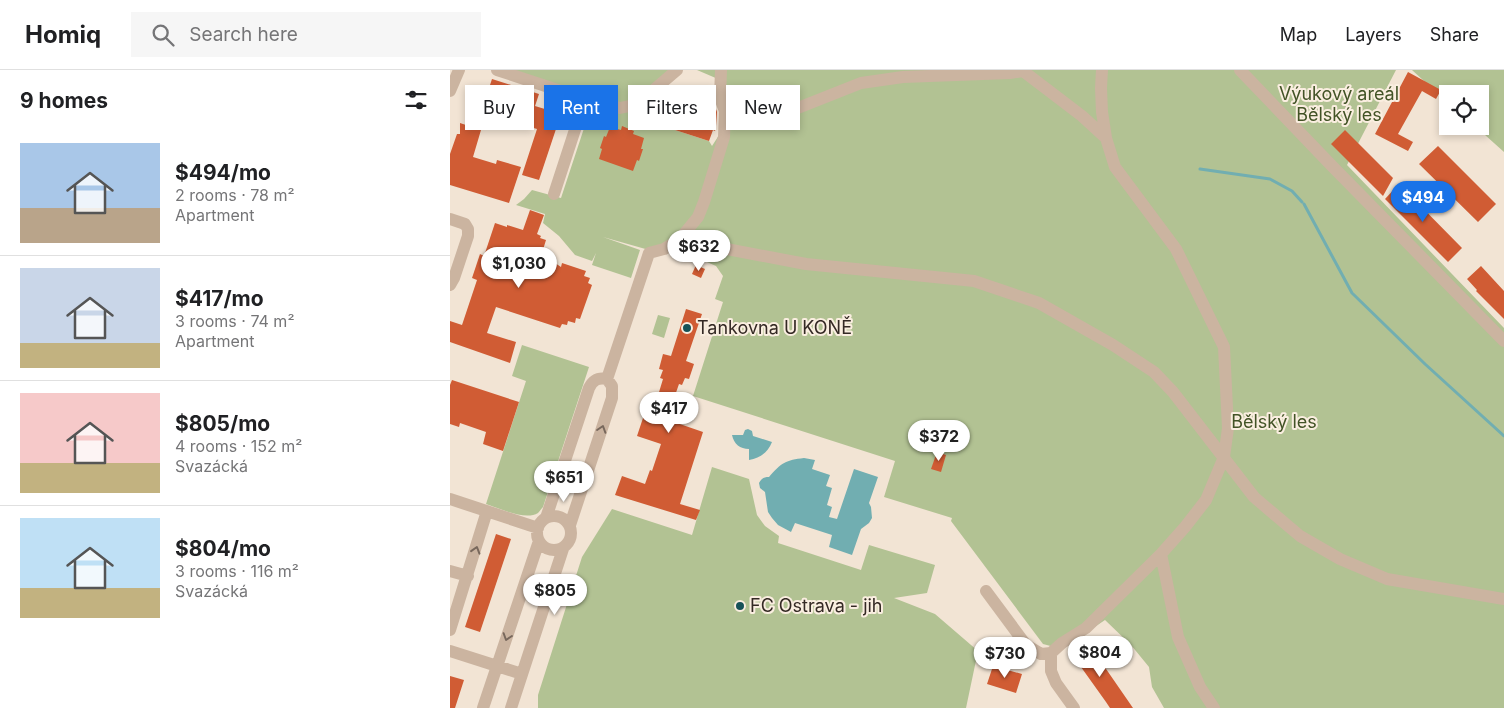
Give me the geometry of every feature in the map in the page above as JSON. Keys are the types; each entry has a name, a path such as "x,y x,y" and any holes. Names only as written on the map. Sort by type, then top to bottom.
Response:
{"street":[{"path":"450,89 459,70"},
{"path":"497,70 544,85"},
{"path":"618,107 634,105 644,99 677,70"},
{"path":"607,378 649,253 679,240 698,217 704,202 724,137 725,111 720,98 721,70"},
{"path":"725,111 737,119 751,123 765,121 861,83 903,78 1041,70"},
{"path":"986,591 1026,645 1040,654 1051,653 1062,643 1086,628 1162,554 1186,527 1206,500 1224,457 1228,428 1224,347 1176,249 1115,168 1106,138 1102,112 1102,70"},
{"path":"1240,70 1504,341"},
{"path":"1023,71 1082,116 1106,138"},
{"path":"1280,111 1293,106"},
{"path":"554,194 575,130"},
{"path":"450,218 465,224 468,232 454,278 450,284"},
{"path":"679,240 806,264 974,282 1038,303 1113,345 1154,372 1173,392 1254,497 1300,536 1340,559 1387,579 1504,599"},
{"path":"563,549 549,550 545,548 539,541 538,528 546,518 589,388 592,382 597,379 607,378"},
{"path":"570,525 612,398 612,386 607,378"},
{"path":"450,499 538,528"},
{"path":"450,630 488,511"},
{"path":"511,708 563,549 572,537 570,525 563,518 555,516 546,518"},
{"path":"483,708 539,541"},
{"path":"1162,554 1178,638 1200,687 1214,708"},
{"path":"1149,566 1157,568 1166,574"},
{"path":"450,571 468,576"},
{"path":"450,651 522,674"},
{"path":"1051,653 1051,671 1056,683 1074,708"}],"green space":[{"name":"Bělský les","path":"504,70 677,70 660,85 628,85 628,130 675,130 709,141 712,146 721,132 718,79 697,70 1396,70 1347,165 1504,328 1504,708 1164,708 1152,687 1149,667 1131,645 1105,620 1062,649 1043,644 951,521 952,518 884,497 895,461 693,396 723,302 715,299 723,276 716,266 693,256 649,250 603,237 640,250 631,278 592,265 596,253 592,261 575,255 559,236 543,223 545,214 516,205 532,190 561,198 583,130 618,130 618,85 547,85"},
{"name":"Výukový areál Bělský les","path":"1412,70 1504,70 1504,152 1485,135 1489,135 1489,85 1439,85 1439,95"},
{"path":"658,315 670,318 664,338 652,334"},
{"path":"522,345 589,367 543,507 538,513 526,516 486,504 526,381 512,376"},
{"name":"FC Ostrava - jih","path":"712,467 749,479 757,515 765,526 779,536 778,543 861,570 869,545 935,565 927,593 894,598 935,614 978,651 966,708 538,708 538,695 582,557 612,509 692,535"}],"water":[{"path":"745,430 752,431 753,436 772,442 764,454 749,460 749,449 738,445 732,435 743,435"},
{"path":"804,458 815,460 812,469 830,475 826,486 832,488 827,505 832,507 829,517 837,519 854,469 878,477 869,503 872,518 861,529 852,555 829,547 832,535 795,523 791,532 778,525 768,512 765,492 760,488 760,481 763,478 769,477 784,463"}],"building":[{"path":"1408,72 1439,89 1436,99 1422,91 1398,134 1413,142 1408,151 1375,134"},
{"path":"492,79 511,85 490,85"},
{"path":"534,92 539,94 535,106 544,109 544,130 556,130 539,180 522,175 537,129 534,128"},
{"path":"460,123 465,125 465,130 481,130 473,157 496,164 497,160 521,167 509,203 450,185 450,154 457,134 460,134"},
{"path":"622,126 634,131 633,134 644,138 639,161 637,160 633,171 599,159 604,136 606,137 609,130 621,130"},
{"path":"675,130 713,130 709,141"},
{"path":"1345,130 1393,178 1383,196 1331,144"},
{"path":"1438,146 1496,204 1478,222 1419,164"},
{"path":"1399,184 1462,248 1448,262 1385,199"},
{"path":"530,210 544,215 537,234 541,236 540,238 546,240 542,259 552,261 561,267 562,263 586,271 584,276 590,278 588,283 592,285 580,319 576,318 575,323 568,321 567,325 562,324 560,328 496,307 487,333 516,342 510,363 450,342 450,321 462,325 477,280 472,278 480,254 484,256 495,223 523,230"},
{"path":"696,265 705,269 701,278 692,274"},
{"path":"1481,266 1504,291 1504,319 1476,291 1467,279"},
{"path":"686,309 702,314 686,361 694,364 689,379 685,378 682,385 679,384 671,407 678,410 674,422 703,432 680,504 700,510 696,520 615,495 622,476 645,484 650,470 652,471 661,444 637,436 649,400 656,402 663,379 660,378 663,370 659,369 663,354 671,356"},
{"path":"452,380 519,402 503,451 483,444 486,432 460,423 459,427 450,424 450,385"},
{"path":"937,452 946,455 941,472 931,469"},
{"path":"496,534 511,539 480,632 465,627"},
{"path":"1086,642 1133,708 1110,708 1071,653"},
{"path":"993,666 1022,674 1016,693 987,684"},
{"path":"450,676 464,680 455,708 450,708"}],"waterway":[{"path":"1200,169 1270,179 1292,191 1302,202"},
{"path":"1304,204 1352,293 1425,364 1504,436"}],"place":[{"name":"Tankovna U KONĚ","path":"687,328"},
{"name":"FC Ostrava - jih","path":"740,606"}]}
